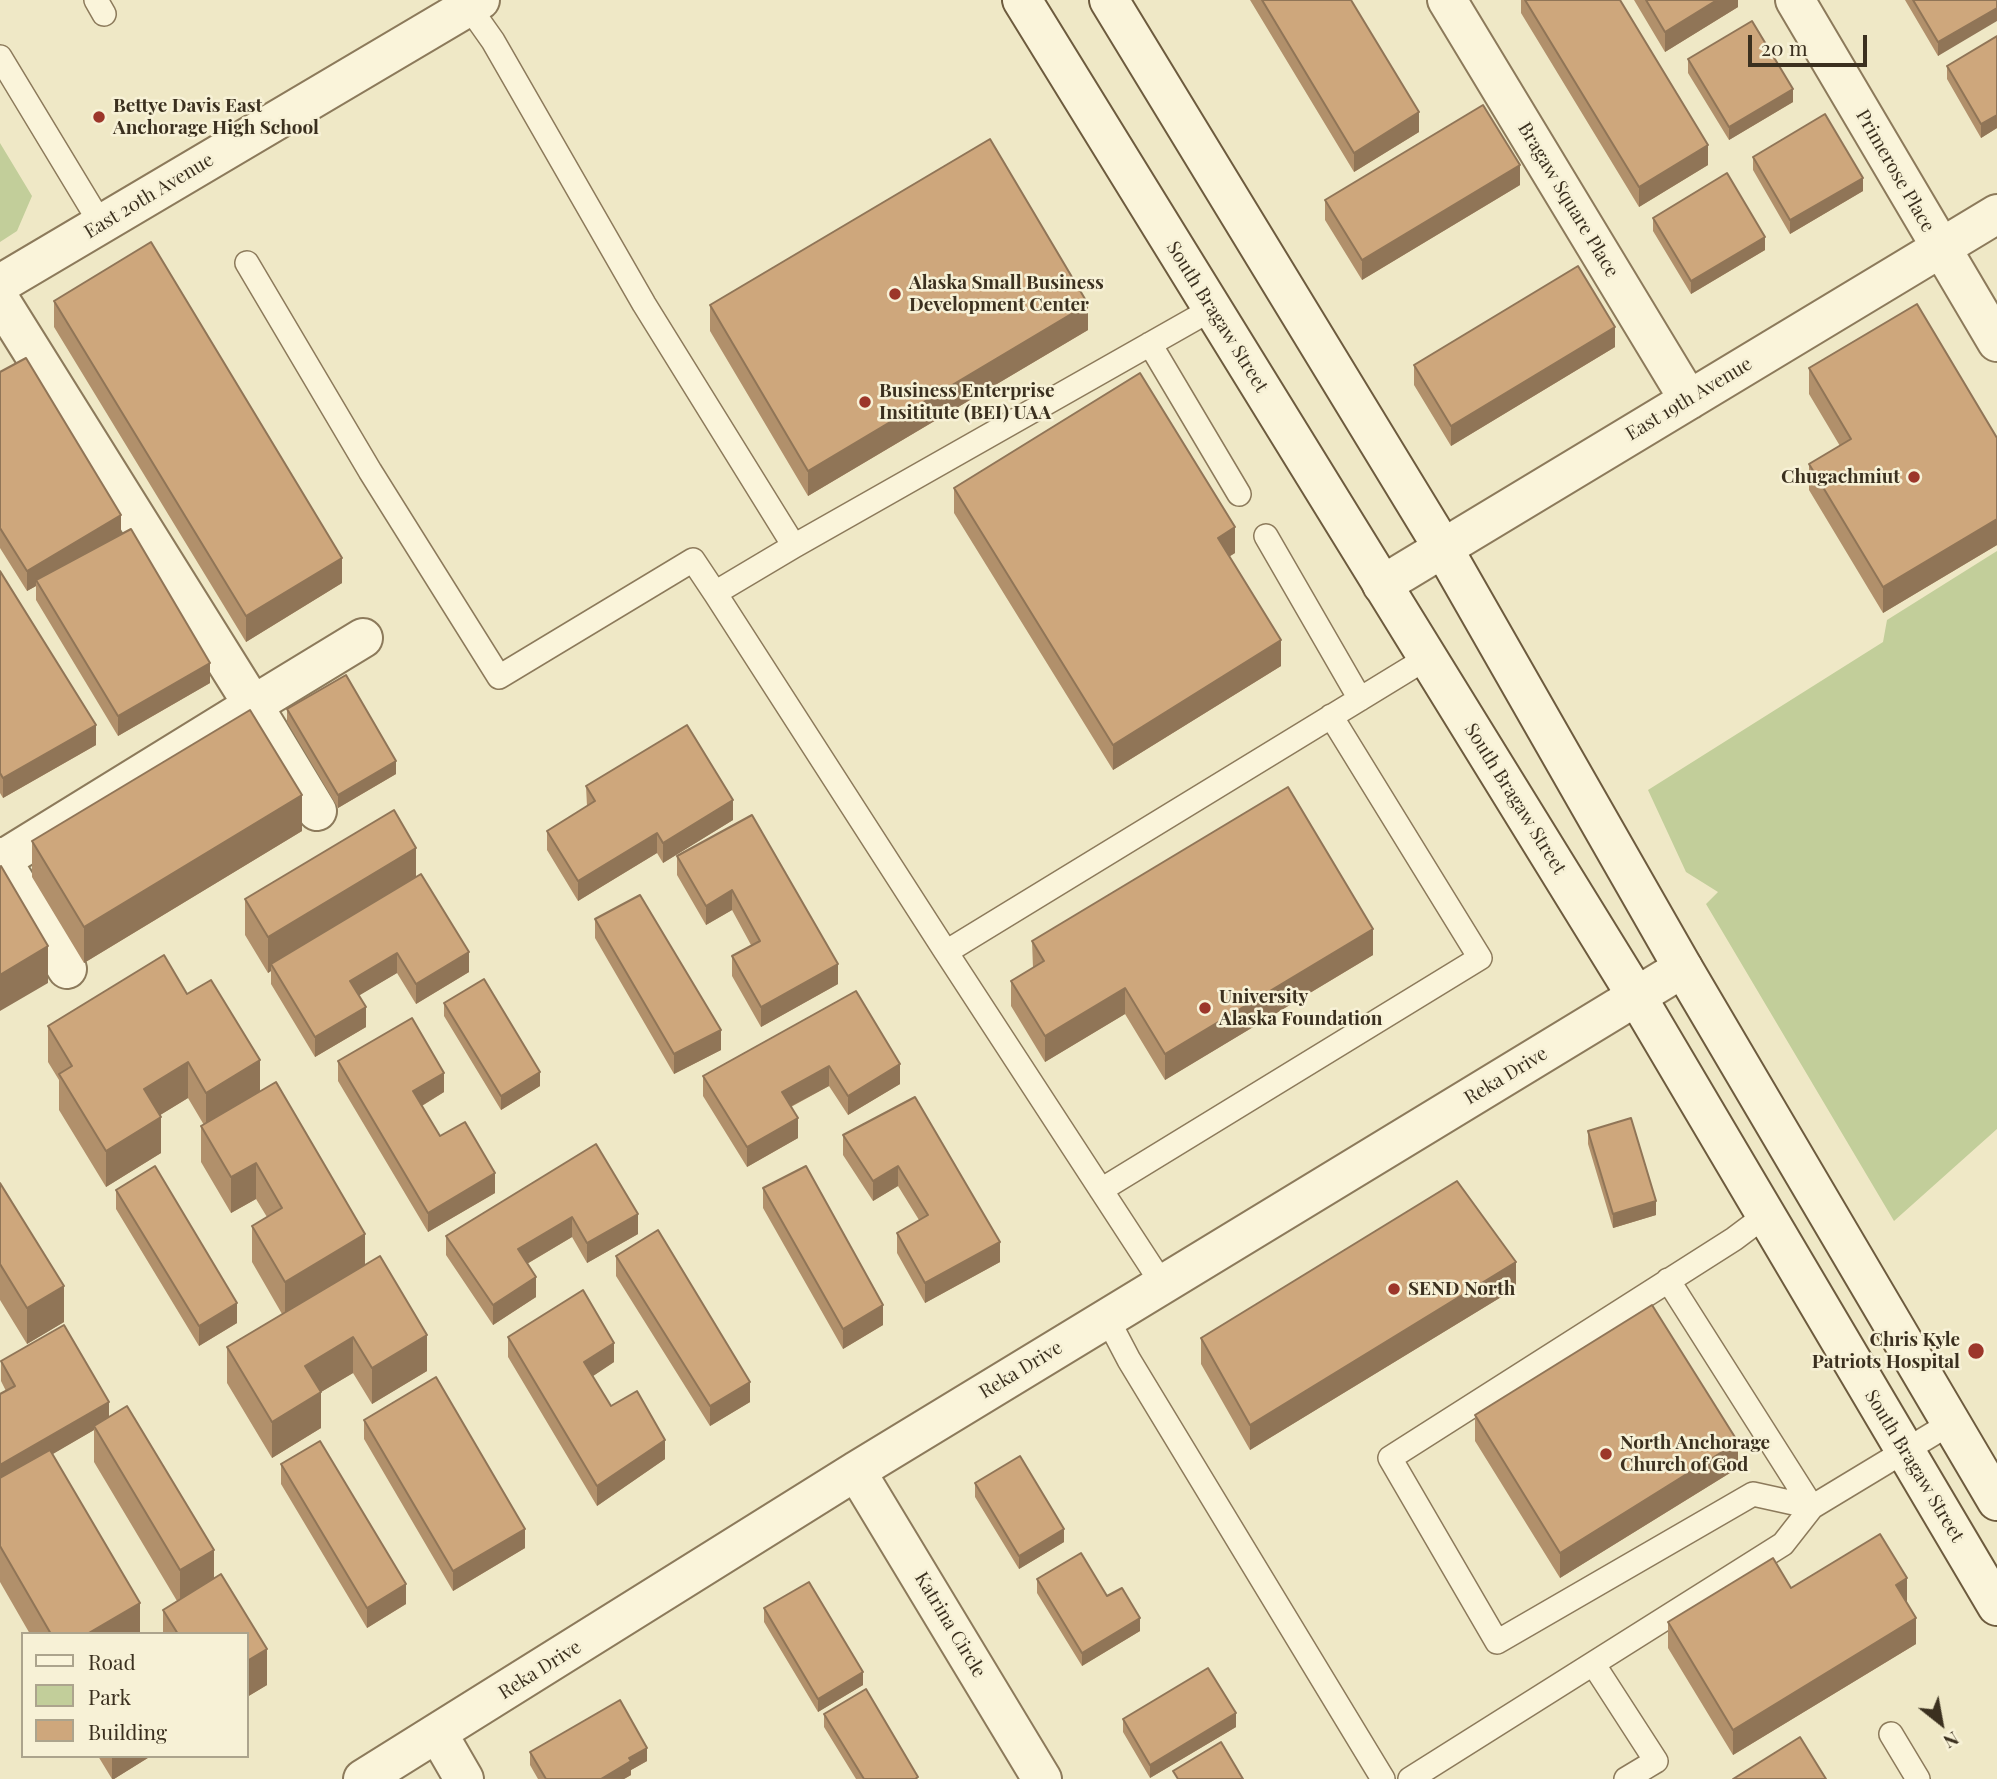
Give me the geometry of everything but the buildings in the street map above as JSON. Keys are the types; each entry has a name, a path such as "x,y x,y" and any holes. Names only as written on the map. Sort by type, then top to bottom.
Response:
{"street":[{"name":"South Bragaw Street","path":"1021,0 1637,997 1997,1605"},
{"path":"1109,0 1443,548 1684,968 1997,1501"},
{"name":"Bragaw Square Place","path":"1447,0 1689,400"},
{"name":"Primerose Place","path":"1795,0 1997,342"},
{"name":"East 20th Avenue","path":"0,284 470,2"},
{"name":"East 19th Avenue","path":"1382,585 1997,214"},
{"path":"0,300 317,811"},
{"path":"67,969 1,859 363,638"},
{"name":"Reka Drive","path":"363,1779 856,1471 1684,968"},
{"name":"Katrina Circle","path":"856,1471 1042,1779"},
{"path":"438,1734 464,1779"}],"lane":[{"path":"470,2 644,304 794,546"},
{"path":"0,57 101,224"},
{"path":"247,262 370,471 499,677 693,560 1163,1284"},
{"path":"715,593 1212,309"},
{"path":"1150,344 1239,494"},
{"path":"1266,536 1360,699"},
{"path":"946,952 1427,658"},
{"path":"1101,1190 1480,958 1331,716"},
{"path":"1766,1215 1391,1458 1497,1642 1753,1494 1812,1507"},
{"path":"1668,1280 1812,1507"},
{"path":"1107,1318 1129,1360 1383,1779"},
{"path":"1410,1779 1783,1544 1812,1507 1951,1423"},
{"path":"1594,1665 1656,1761 1626,1779"},
{"path":"1891,1734 1918,1779"}],"green space":[{"path":"0,143 32,196 17,231 0,242"},
{"path":"1997,551 1997,1129 1894,1221 1706,904 1718,892 1686,872 1648,790 1883,642 1887,620"}],"place":[{"name":"Bettye Davis East Anchorage High School","path":"99,117"},
{"name":"Alaska Small Business Development Center","path":"895,294"},
{"name":"Business Enterprise Insititute (BEI) UAA","path":"865,402"},
{"name":"Chugachmiut","path":"1914,477"},
{"name":"University Alaska Foundation","path":"1205,1008"},
{"name":"SEND North","path":"1394,1289"},
{"name":"Chris Kyle Patriots Hospital","path":"1976,1351"},
{"name":"North Anchorage Church of God","path":"1606,1454"}]}
